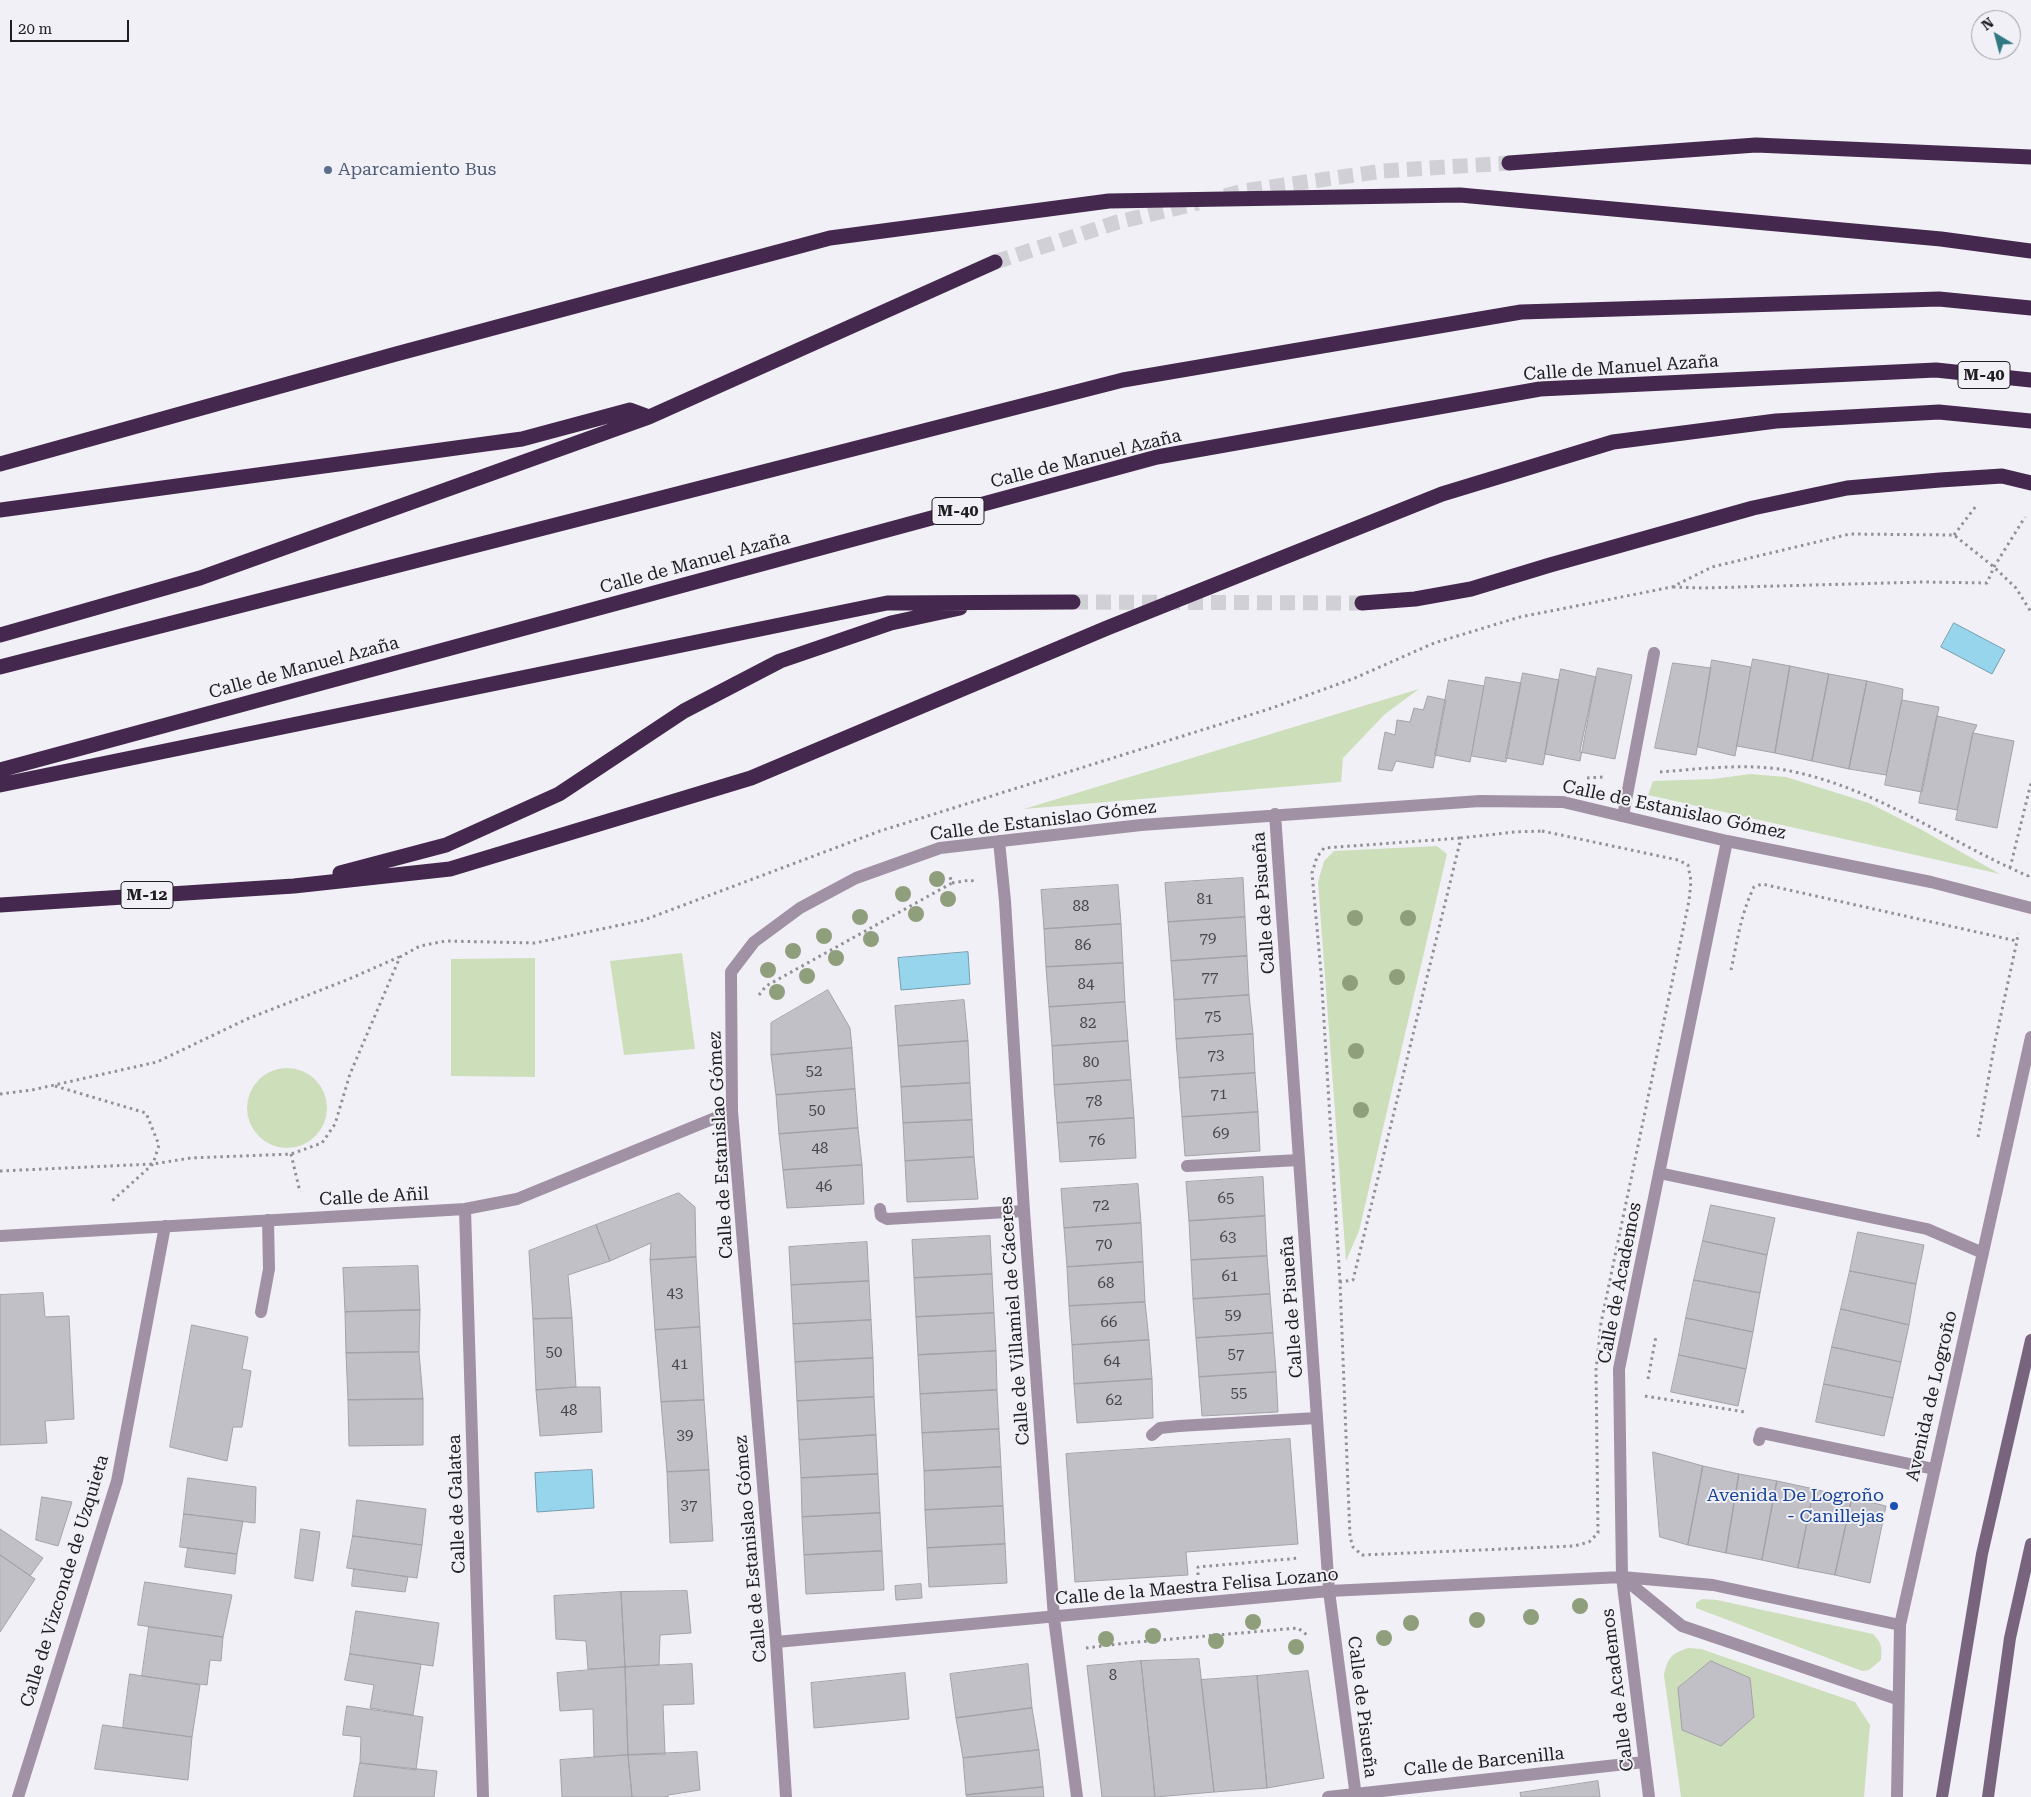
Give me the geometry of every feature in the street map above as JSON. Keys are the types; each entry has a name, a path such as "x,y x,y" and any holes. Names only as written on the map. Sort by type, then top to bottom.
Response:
{"highway":[{"path":"1509,163 1756,145 2031,156"},
{"path":"0,464 396,354 830,238 1109,201 1460,195 1941,239 2031,251"},
{"path":"0,635 200,578 649,417 995,262"},
{"path":"0,667 1123,380 1521,312 1939,299 2031,308"},
{"name":"Calle de Manuel Azaña","path":"0,770 1157,457 1540,389 1936,370 2031,380"},
{"path":"0,510 522,439 630,410 649,417"},
{"path":"294,886 450,869 751,778 1107,628 1442,494 1613,442 1776,421 1940,412 2031,421"},
{"path":"1362,603 1416,599 1471,589 1753,508 1847,488 2002,476 2031,483"},
{"path":"294,886 446,845 559,794 684,711 780,661 891,622 993,602"},
{"path":"0,785 887,603 1073,602"},
{"name":"M-12","path":"0,905 294,886"}],"main road":[{"path":"1942,1797 1982,1554 2031,1340"},
{"path":"1988,1797 2010,1638 2031,1544"}],"street":[{"path":"1622,816 1654,653"},
{"name":"Calle de Estanislao Gómez","path":"786,1797 776,1642 732,1111 730,972 754,942 800,908 856,878 940,848 1141,825 1480,800 1563,802 1727,841 1931,882 2031,908"},
{"name":"Calle de Pisueña","path":"1275,814 1329,1591 1356,1796"},
{"name":"Calle de Villamiel de Cáceres","path":"999,841 1005,901 1024,1211 1054,1618 1077,1797"},
{"name":"Calle de Academos","path":"1649,1797 1622,1577 1619,1369 1727,841"},
{"name":"Avenida de Logroño","path":"1897,1797 1900,1625 2031,1037"},
{"name":"Calle de Añil","path":"0,1236 465,1209 517,1199 732,1111"},
{"path":"1187,1166 1299,1160"},
{"path":"1659,1173 1927,1229 1983,1253"},
{"name":"Calle de Galatea","path":"465,1209 483,1797"},
{"path":"880,1209 881,1216 887,1219 1024,1211"},
{"path":"261,1312 269,1269 268,1220"},
{"name":"Calle de Vizconde de Uzquieta","path":"18,1797 117,1481 164,1226"},
{"path":"1152,1435 1160,1428 1179,1426 1317,1418"},
{"path":"1759,1440 1761,1432 1934,1469"},
{"path":"1622,1577 1682,1626 1898,1699"},
{"name":"Calle de la Maestra Felisa Lozano","path":"776,1642 1054,1618 1329,1591 1622,1577 1713,1585 1900,1625"},
{"name":"Calle de Barcenilla","path":"1328,1797 1356,1796 1644,1762"}],"path":[{"path":"1954,535 1976,506"},
{"path":"2026,517 1994,567 1987,583 1924,582 1704,588 1672,587 1712,567 1850,534 1954,535 1994,567 2016,588 2031,612"},
{"path":"2010,868 2031,784"},
{"path":"1514,832 1542,832 1678,860 1688,865 1691,881 1689,901 1601,1323 1596,1370 1598,1533 1589,1542 1574,1546 1362,1555 1353,1547 1350,1537 1349,1518 1340,1282 1321,972 1312,873 1317,856 1324,848 1461,838 1514,832"},
{"path":"1340,1282 1353,1280 1461,838"},
{"path":"940,848 952,884"},
{"path":"756,1001 766,986 952,884 970,880 978,883"},
{"path":"1729,979 1744,912"},
{"path":"1978,1138 1995,1042 2017,941"},
{"path":"0,1094 32,1090 157,1062 247,1019 350,980 400,957"},
{"path":"54,1085 146,1113 159,1145 153,1164 110,1203"},
{"path":"291,1154 300,1189 304,1218"},
{"path":"1643,1405 1657,1330"},
{"path":"1645,1396 1738,1410"},
{"path":"1198,1582 1198,1567 1305,1557"},
{"path":"1082,1649 1126,1643 1298,1628 1312,1639"}],"green space":[{"path":"1419,689 1385,714 1343,758 1341,782 1024,809"},
{"path":"1750,774 1786,777 1869,803 1922,830 2000,874 1648,795 1653,781 1713,779"},
{"path":"1437,846 1447,854 1359,1231 1346,1261 1318,882 1324,861 1334,851"},
{"path":"682,953 695,1049 624,1055 610,961"},
{"path":"535,958 535,1077 451,1076 451,959"},
{"path":"287,1068 302,1071 315,1080 324,1093 327,1108 324,1123 315,1136 302,1145 287,1148 272,1145 259,1136 250,1123 247,1108 250,1093 259,1080 272,1071"},
{"path":"1702,1599 1717,1600 1873,1634 1881,1646 1881,1660 1869,1670 1862,1671 1696,1608 1696,1603"},
{"path":"1688,1648 1701,1649 1855,1702 1870,1725 1864,1797 1681,1797 1664,1675 1671,1657"}],"water":[{"path":"1954,623 2005,650 1992,674 1941,647"},
{"path":"968,952 970,984 901,990 898,958"},
{"path":"592,1470 594,1508 537,1512 535,1473"}],"building":[{"path":"1753,659 1790,666 1775,753 1737,746"},
{"path":"1712,660 1751,667 1735,756 1698,747"},
{"path":"1673,663 1711,668 1696,755 1655,748"},
{"path":"1790,666 1829,674 1812,761 1775,753"},
{"path":"1598,668 1632,675 1615,759 1580,752"},
{"path":"1561,669 1596,677 1580,761 1545,754"},
{"path":"1523,673 1559,680 1543,765 1506,758"},
{"path":"1829,674 1867,681 1849,769 1812,761"},
{"path":"1486,677 1521,683 1506,762 1472,756"},
{"path":"1449,680 1484,686 1470,762 1435,755"},
{"path":"1867,681 1903,689 1886,775 1849,769"},
{"path":"1428,696 1446,700 1433,768 1396,761 1392,771 1378,769 1385,732 1395,735 1397,720 1410,722 1414,708 1423,710"},
{"path":"1902,700 1939,707 1922,792 1885,785"},
{"path":"1937,716 1977,725 1973,733 1957,810 1919,803"},
{"path":"1973,733 2014,741 1997,828 1956,820"},
{"path":"1243,878 1245,917 1168,922 1165,883"},
{"path":"1118,885 1121,924 1044,929 1041,890"},
{"path":"1245,917 1247,956 1171,961 1168,922"},
{"path":"1121,924 1123,963 1046,967 1044,929"},
{"path":"1247,956 1249,995 1174,1000 1171,961"},
{"path":"1123,963 1125,1002 1049,1007 1046,967"},
{"path":"828,990 850,1028 852,1048 771,1055 771,1023"},
{"path":"1249,995 1253,1034 1176,1039 1174,1000"},
{"path":"964,1000 968,1041 898,1046 895,1006"},
{"path":"1125,1002 1128,1041 1052,1046 1049,1007"},
{"path":"1253,1034 1255,1073 1179,1078 1176,1039"},
{"path":"968,1041 970,1083 901,1087 898,1046"},
{"path":"1128,1041 1131,1080 1054,1085 1052,1046"},
{"path":"852,1048 855,1089 776,1095 771,1055"},
{"path":"1255,1073 1258,1112 1182,1117 1179,1078"},
{"path":"1131,1080 1134,1118 1057,1123 1054,1085"},
{"path":"970,1083 972,1120 903,1123 901,1087"},
{"path":"855,1089 858,1128 779,1134 776,1095"},
{"path":"1258,1112 1260,1151 1185,1156 1182,1117"},
{"path":"1134,1118 1136,1158 1060,1162 1057,1123"},
{"path":"972,1120 974,1157 905,1161 903,1123"},
{"path":"858,1128 862,1165 783,1170 779,1134"},
{"path":"974,1157 978,1199 907,1202 905,1161"},
{"path":"862,1165 864,1204 787,1208 783,1170"},
{"path":"1263,1177 1265,1216 1189,1221 1186,1182"},
{"path":"1138,1184 1141,1223 1064,1228 1061,1189"},
{"path":"679,1193 695,1207 696,1257 650,1260 651,1243 610,1261 596,1225"},
{"path":"1711,1205 1775,1218 1767,1255 1703,1241"},
{"path":"1265,1216 1267,1256 1191,1260 1189,1221"},
{"path":"1141,1223 1143,1262 1067,1267 1064,1228"},
{"path":"596,1225 610,1261 568,1275 572,1318 533,1319 529,1251"},
{"path":"1858,1232 1924,1245 1916,1284 1850,1271"},
{"path":"990,1236 992,1274 914,1278 912,1240"},
{"path":"1703,1241 1767,1255 1760,1293 1694,1280"},
{"path":"867,1242 869,1281 791,1285 789,1247"},
{"path":"1267,1256 1270,1294 1193,1299 1191,1260"},
{"path":"696,1257 700,1327 655,1330 650,1260"},
{"path":"1143,1262 1145,1302 1069,1306 1067,1267"},
{"path":"418,1266 420,1310 345,1312 343,1268"},
{"path":"1850,1271 1916,1284 1909,1325 1841,1309"},
{"path":"992,1274 994,1313 916,1317 914,1278"},
{"path":"1694,1280 1760,1293 1753,1332 1686,1318"},
{"path":"869,1281 871,1320 793,1324 791,1285"},
{"path":"43,1293 45,1317 69,1316 74,1419 45,1421 47,1443 0,1445 0,1295"},
{"path":"1270,1294 1273,1333 1196,1338 1193,1299"},
{"path":"1145,1302 1149,1340 1072,1345 1069,1306"},
{"path":"1841,1309 1909,1325 1901,1362 1832,1347"},
{"path":"420,1310 419,1352 346,1353 345,1312"},
{"path":"994,1313 996,1351 918,1355 916,1317"},
{"path":"572,1318 576,1387 536,1390 533,1319"},
{"path":"1686,1318 1753,1332 1746,1369 1679,1355"},
{"path":"871,1320 873,1358 795,1362 793,1324"},
{"path":"192,1325 248,1337 242,1369 251,1371 242,1427 233,1427 227,1461 170,1447"},
{"path":"700,1327 704,1400 661,1402 655,1330"},
{"path":"1273,1333 1276,1372 1199,1377 1196,1338"},
{"path":"1149,1340 1152,1379 1074,1384 1072,1345"},
{"path":"1832,1347 1901,1362 1893,1398 1824,1384"},
{"path":"996,1351 997,1390 920,1394 918,1355"},
{"path":"419,1352 423,1399 348,1400 346,1353"},
{"path":"1679,1355 1746,1369 1738,1406 1671,1392"},
{"path":"873,1358 874,1397 797,1401 795,1362"},
{"path":"1276,1372 1278,1412 1202,1416 1199,1377"},
{"path":"1152,1379 1153,1418 1077,1423 1074,1384"},
{"path":"1824,1384 1893,1398 1884,1436 1816,1422"},
{"path":"600,1387 602,1432 540,1436 536,1390"},
{"path":"997,1390 999,1429 922,1433 920,1394"},
{"path":"874,1397 876,1435 799,1440 797,1401"},
{"path":"423,1399 423,1445 349,1446 348,1400"},
{"path":"704,1400 709,1470 667,1472 661,1402"},
{"path":"999,1429 1001,1467 924,1471 922,1433"},
{"path":"876,1435 878,1474 801,1478 799,1440"},
{"path":"1290,1439 1298,1544 1186,1552 1188,1575 1075,1582 1066,1454"},
{"path":"1653,1452 1703,1466 1688,1545 1660,1537"},
{"path":"1703,1466 1739,1474 1726,1553 1688,1545"},
{"path":"1001,1467 1003,1506 925,1510 924,1471"},
{"path":"709,1470 713,1541 670,1543 667,1472"},
{"path":"878,1474 880,1513 802,1517 801,1478"},
{"path":"1739,1474 1777,1481 1762,1560 1726,1553"},
{"path":"188,1478 256,1487 255,1523 184,1514"},
{"path":"1777,1481 1814,1489 1798,1568 1762,1560"},
{"path":"1814,1489 1852,1498 1835,1575 1798,1568"},
{"path":"42,1497 72,1502 58,1546 36,1540"},
{"path":"1852,1498 1886,1506 1870,1583 1835,1575"},
{"path":"357,1500 426,1509 422,1545 353,1536"},
{"path":"1003,1506 1005,1544 927,1548 925,1510"},
{"path":"880,1513 882,1551 804,1555 802,1517"},
{"path":"184,1514 243,1521 237,1554 180,1547"},
{"path":"0,1529 43,1558 30,1576 0,1555"},
{"path":"301,1529 320,1532 313,1581 295,1578"},
{"path":"353,1536 422,1545 417,1578 347,1568"},
{"path":"1005,1544 1007,1583 929,1587 927,1548"},
{"path":"188,1548 237,1554 235,1574 185,1567"},
{"path":"882,1551 884,1590 806,1594 804,1555"},
{"path":"0,1555 35,1579 0,1632"},
{"path":"354,1569 408,1577 405,1592 352,1586"},
{"path":"145,1582 232,1595 223,1637 138,1625"},
{"path":"921,1584 922,1598 896,1600 895,1586"},
{"path":"687,1591 691,1633 660,1635 659,1665 625,1667 621,1592"},
{"path":"621,1592 625,1667 588,1669 586,1641 556,1639 554,1596"},
{"path":"356,1611 439,1623 433,1666 350,1654"},
{"path":"149,1627 223,1637 221,1661 210,1660 207,1685 142,1676"},
{"path":"350,1654 421,1664 413,1715 370,1708 374,1685 345,1680"},
{"path":"1199,1659 1214,1792 1155,1797 1141,1661"},
{"path":"1141,1661 1155,1797 1102,1797 1087,1666"},
{"path":"1711,1661 1750,1678 1754,1717 1721,1746 1682,1730 1678,1688"},
{"path":"692,1664 694,1704 663,1705 665,1754 628,1755 625,1667"},
{"path":"1028,1664 1032,1708 956,1718 950,1674"},
{"path":"625,1667 628,1755 594,1757 593,1709 560,1711 557,1673"},
{"path":"1308,1671 1324,1778 1267,1788 1257,1676"},
{"path":"905,1673 909,1719 814,1728 811,1683"},
{"path":"130,1674 200,1685 192,1737 123,1728"},
{"path":"1257,1676 1267,1788 1214,1792 1201,1680"},
{"path":"347,1706 423,1717 416,1770 360,1763 361,1737 343,1735"},
{"path":"1032,1708 1039,1750 963,1758 956,1718"},
{"path":"103,1725 192,1737 188,1780 95,1769"},
{"path":"1039,1750 1043,1787 966,1795 963,1758"},
{"path":"697,1752 700,1790 668,1795 668,1797 632,1797 628,1755"},
{"path":"628,1755 632,1797 562,1797 560,1760"},
{"path":"360,1763 437,1771 434,1797 354,1797"},
{"path":"1598,1781 1600,1797 1521,1797 1520,1793"},
{"path":"1043,1787 1044,1797 967,1797 966,1795"}],"tunnel":[{"path":"1225,196 1243,191 1383,171 1509,163"},
{"path":"995,262 1118,222 1198,203"},
{"path":"1073,602 1362,603"}],"place":[{"name":"Aparcamiento Bus","path":"328,170"},
{"name":"Avenida De Logroño - Canillejas","path":"1894,1506"}]}
